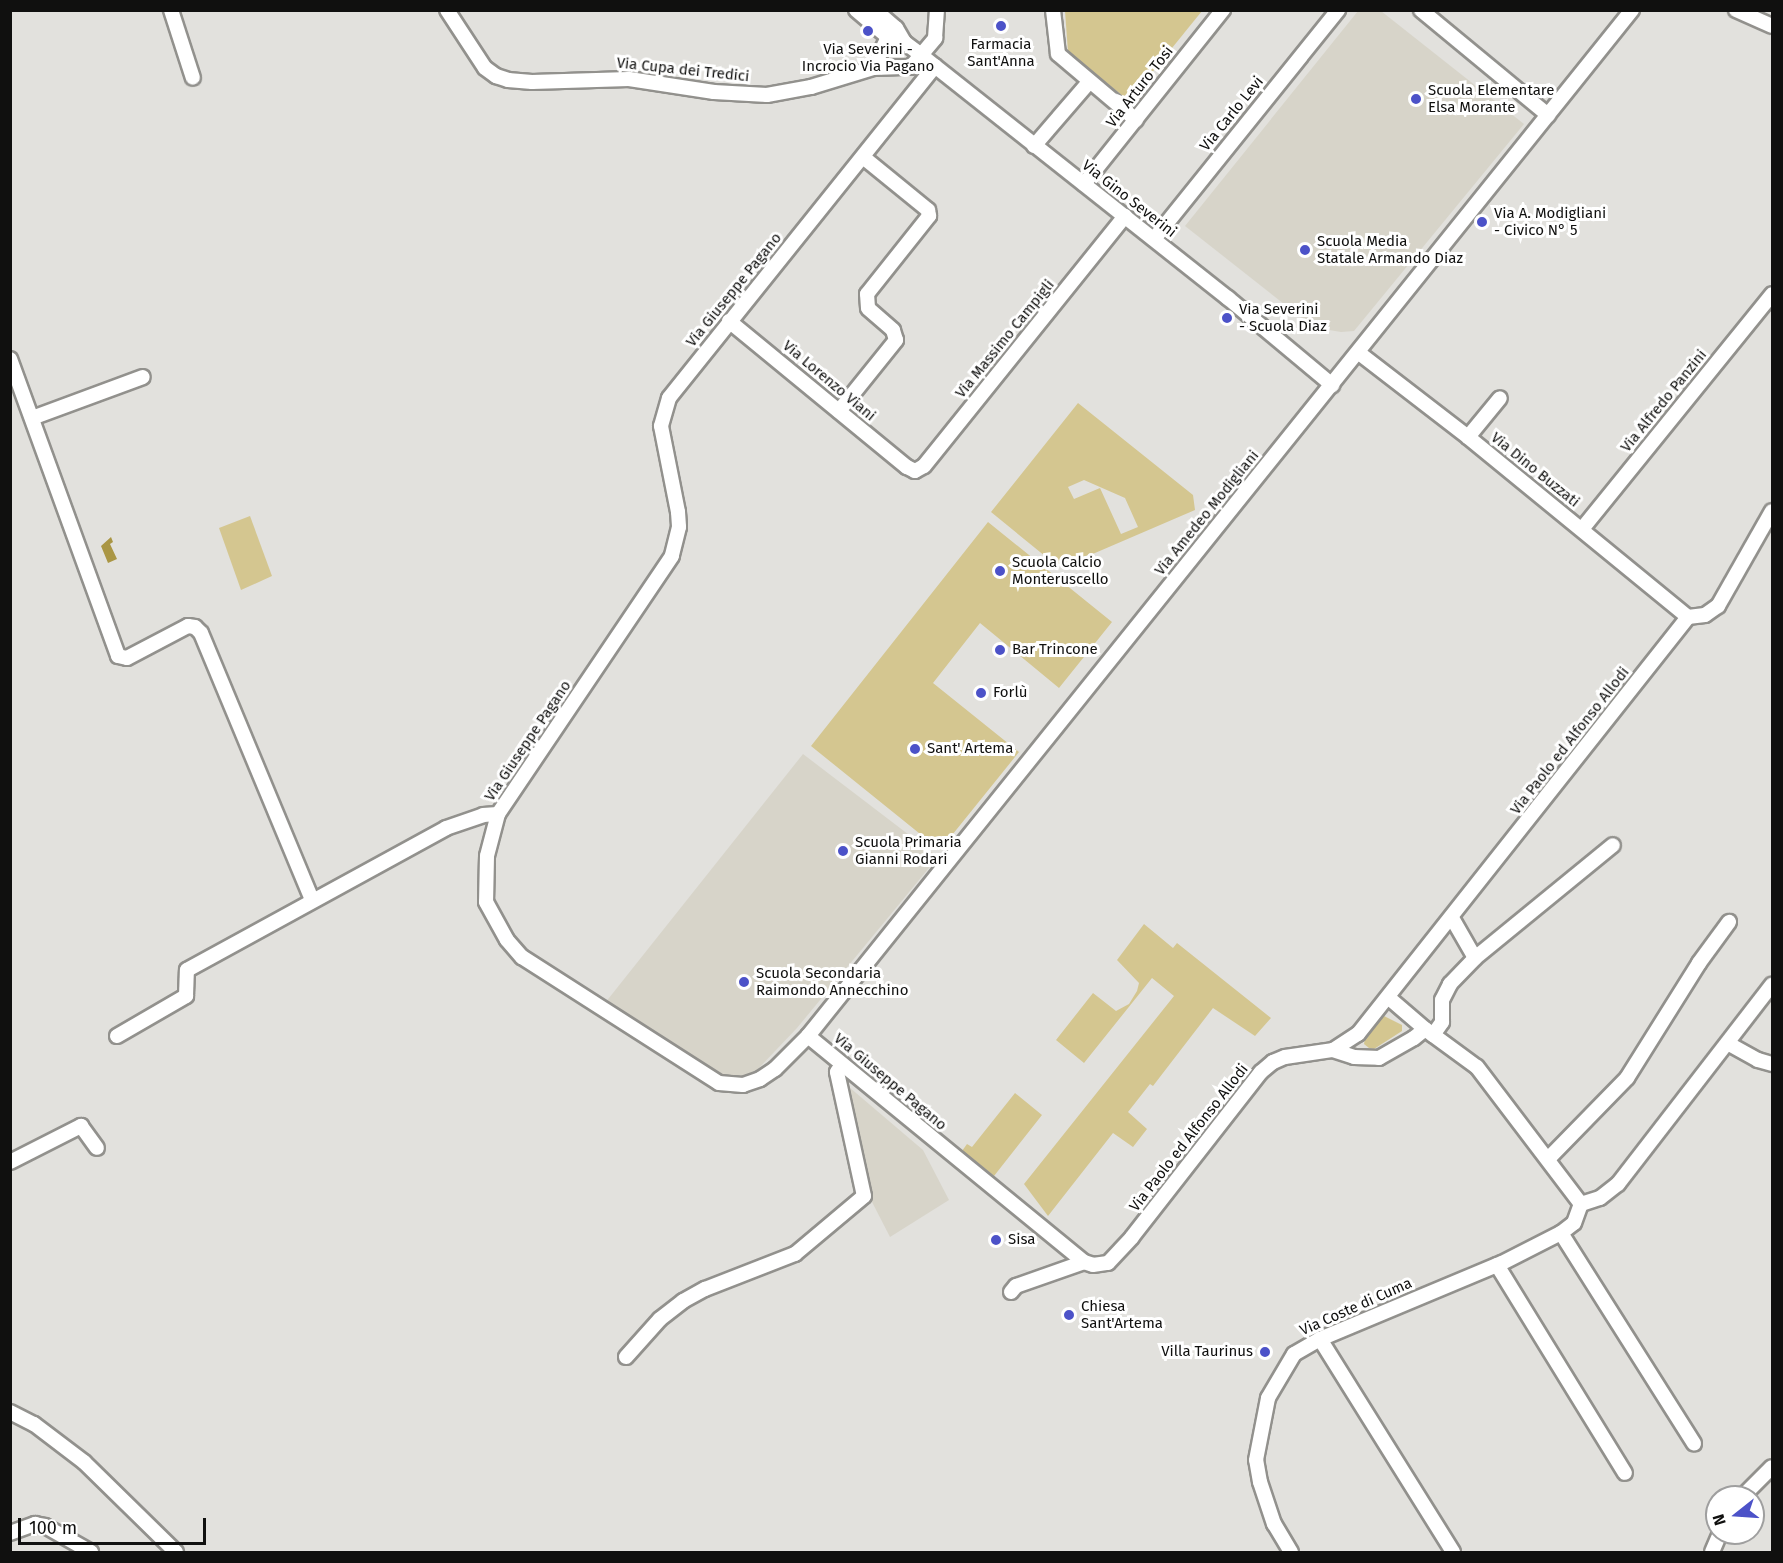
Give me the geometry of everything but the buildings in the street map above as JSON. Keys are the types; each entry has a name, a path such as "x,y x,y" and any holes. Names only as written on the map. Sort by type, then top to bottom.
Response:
{"street":[{"path":"171,10 194,78"},
{"name":"Via Cupa dei Tredici","path":"447,10 485,68 496,76 508,80 629,79 714,92 767,95 811,87 873,68 911,67 921,55"},
{"name":"Via Gino Severini","path":"856,10 888,37 904,42 935,66 1154,239 1332,385"},
{"name":"Via Gino Severini","path":"875,10 896,28 904,42"},
{"path":"921,55 935,38 937,10"},
{"path":"1053,10 1058,54 1136,120"},
{"name":"Via Arturo Tosi","path":"1084,184 1223,10"},
{"name":"Via Carlo Levi","path":"1154,239 1338,10"},
{"path":"1421,10 1548,115"},
{"name":"Via Amedeo Modigliani","path":"808,1036 1359,353 1632,10"},
{"path":"1736,10 1773,26"},
{"path":"873,68 888,37"},
{"name":"Via Giuseppe Pagano","path":"935,66 729,321 664,408 662,437 679,528 672,556 498,814 487,856 486,902 507,940 522,957 719,1083 743,1085 775,1069 808,1036 1084,1262"},
{"path":"1034,146 1089,82"},
{"path":"839,411 896,340 893,330 868,308 867,294 929,216 928,210 863,157"},
{"name":"Via Massimo Campigli","path":"907,467 915,471 924,466 1125,216"},
{"name":"Via Alfredo Panzini","path":"1582,529 1773,294"},
{"name":"Via Lorenzo Viani","path":"729,321 907,467"},
{"name":"Via Dino Buzzati","path":"1359,353 1468,437 1688,617"},
{"path":"10,359 118,656 127,658 188,626 195,627 201,633 312,900"},
{"path":"32,418 143,377"},
{"path":"1468,437 1500,398"},
{"path":"1688,617 1706,615 1718,606 1773,511"},
{"name":"Via Paolo ed Alfonso Allodi","path":"1011,1292 1016,1286 1084,1262 1102,1264 1114,1258 1262,1072 1273,1062 1300,1053 1333,1050 1358,1034 1688,617"},
{"path":"117,1036 186,996 187,970 446,828 483,815 498,814"},
{"path":"1358,1034 1358,1049 1366,1059 1384,1055 1429,1032 1442,1022 1442,1000 1450,984 1475,958 1613,844"},
{"path":"1452,918 1475,958"},
{"path":"1548,1159 1627,1078 1699,963 1729,921"},
{"path":"1393,992 1429,1032 1477,1067 1581,1204 1600,1198 1618,1184 1773,985"},
{"path":"1729,1044 1750,1056 1773,1064"},
{"name":"Via Paolo ed Alfonso Allodi","path":"1333,1050 1366,1059"},
{"path":"626,1357 660,1318 683,1301 705,1289 787,1258 809,1243 864,1196 837,1072 842,1065"},
{"path":"10,1162 81,1126 98,1148"},
{"name":"Via Coste di Cuma","path":"1291,1552 1274,1524 1260,1482 1256,1460 1268,1398 1280,1374 1294,1354 1320,1339 1497,1265 1561,1233 1574,1222 1581,1204"},
{"path":"1561,1233 1694,1443"},
{"path":"1497,1265 1624,1473"},
{"path":"1320,1339 1453,1552"},
{"path":"10,1412 34,1424 84,1462 176,1552"},
{"path":"1754,1485 1773,1467"},
{"path":"10,1533 35,1524 45,1526 92,1552"}],"shaded area":[{"path":"1065,10 1202,11 1129,101 1068,52"},
{"path":"1358,11 1381,11 1524,124 1354,331 1341,332 1323,329 1307,322 1185,226"},
{"path":"1078,403 1193,495 1195,510 1095,553 1056,565 991,512","holes":["1084,480 1125,498 1138,527 1121,534 1100,488 1074,499 1068,487"]},
{"path":"250,516 272,576 241,590 219,528"},
{"path":"988,522 1112,622 1059,688 980,623 933,683 1019,752 940,850 811,746"},
{"path":"111,537 113,542 110,544 117,559 108,563 101,546"},
{"path":"803,754 938,857 797,1028 757,1070 743,1078 722,1080 605,1003"},
{"path":"1144,924 1173,948 1177,943 1271,1018 1255,1036 1213,1008 1153,1086 1150,1084 1128,1112 1147,1129 1133,1147 1113,1133 1048,1216 1024,1184 1174,996 1152,978 1084,1063 1056,1040 1093,993 1116,1011 1129,1004 1139,983 1117,960"},
{"path":"1384,1016 1402,1025 1402,1031 1374,1049 1369,1048 1364,1044 1365,1038"},
{"path":"849,1087 923,1150 949,1200 890,1237 871,1200 845,1090"},
{"path":"1015,1093 1042,1115 994,1176 962,1151 967,1144 972,1147"}],"place":[{"name":"Farmacia Sant'Anna","path":"1001,26"},
{"name":"Via Severini - Incrocio Via Pagano","path":"868,31"},
{"name":"Scuola Elementare Elsa Morante","path":"1416,99"},
{"name":"Via A. Modigliani - Civico N° 5","path":"1482,222"},
{"name":"Scuola Media Statale Armando Diaz","path":"1305,250"},
{"name":"Via Severini - Scuola Diaz","path":"1227,318"},
{"name":"Scuola Calcio Monteruscello","path":"1000,571"},
{"name":"Bar Trincone","path":"1000,650"},
{"name":"Forlù","path":"981,693"},
{"name":"Sant' Artema","path":"915,749"},
{"name":"Scuola Primaria Gianni Rodari","path":"843,851"},
{"name":"Scuola Secondaria Raimondo Annecchino","path":"744,982"},
{"name":"Sisa","path":"996,1240"},
{"name":"Chiesa Sant'Artema","path":"1069,1315"},
{"name":"Villa Taurinus","path":"1265,1352"}]}
